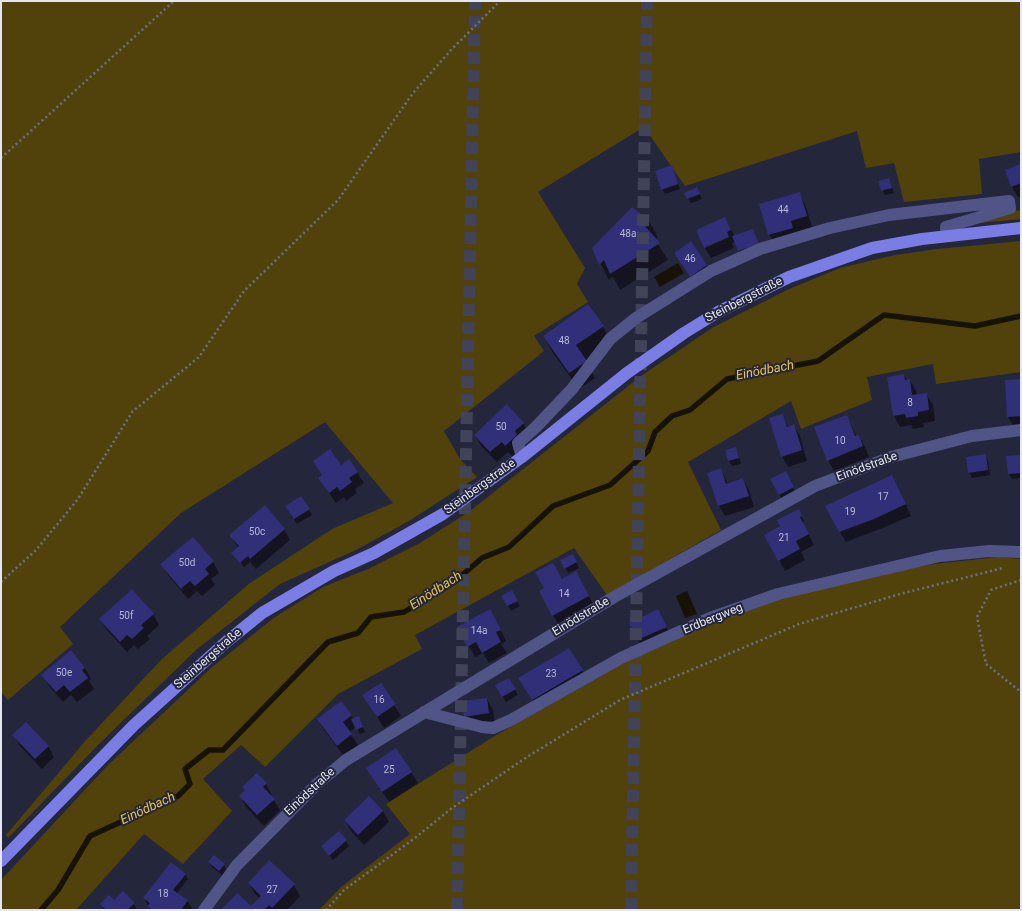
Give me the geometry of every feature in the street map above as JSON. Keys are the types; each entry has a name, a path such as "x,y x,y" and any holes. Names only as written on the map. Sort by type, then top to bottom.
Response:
{"main road":[{"name":"Steinbergstraße","path":"1,861 134,725 225,643 262,613 334,571 374,553 443,514 522,456 628,373 684,333 718,312 789,277 872,248 922,239 1021,228"}],"street":[{"path":"522,456 518,443 536,427 572,389 610,339 636,318 711,271 760,249 830,228 889,216 1009,201 1010,208 946,227 946,236"},
{"name":"Einödstraße","path":"204,910 237,865 317,784 346,760 614,597 815,486 891,457 972,436 1021,430"},
{"name":"Erdbergweg","path":"424,712 482,727 493,728 511,720 621,658 710,618 778,594 940,556 989,551 1021,552"}],"path":[{"path":"1,158 174,1"},
{"path":"1,582 36,550 78,499 132,412 199,357 244,291 338,200 413,93 451,50 500,1"},
{"path":"326,910 344,890 415,838 452,808 527,757 620,700 799,624 900,594 1006,567"},
{"path":"1021,580 991,590 977,618 986,664 1021,692"}],"shaded area":[{"path":"1,1 1021,1 1021,152 979,159 982,194 904,202 894,163 866,168 857,131 685,186 644,127 538,192 585,268 577,284 588,302 534,336 544,351 444,431 460,459 477,477 409,521 356,550 280,584 196,650 100,743 8,838 6,835 87,739 162,659 250,583 332,529 393,503 325,422 181,513 60,627 73,644 8,700 1,692"},
{"path":"1021,210 1021,219 980,223 1008,212"},
{"path":"1021,241 1021,372 936,384 933,364 867,377 872,400 801,429 791,401 688,462 721,530 607,595 574,548 415,635 422,649 338,694 265,767 241,745 203,779 232,811 183,864 144,834 76,910 1,910 1,880 107,766 211,668 275,617 323,587 368,569 420,543 470,511 641,376 712,328 787,290 840,268 895,255 937,249"},
{"path":"678,263 684,273 660,287 654,277"},
{"path":"998,557 1021,559 1021,910 319,910 341,887 410,834 386,804 493,737 624,663 712,623 780,599 917,566"},
{"path":"687,591 697,614 685,618 676,596"}],"building":[{"path":"1021,164 1021,183 1011,187 1005,170"},
{"path":"672,165 678,184 661,190 655,171"},
{"path":"889,178 892,188 881,191 878,181"},
{"path":"697,187 700,194 687,199 684,193"},
{"path":"800,192 807,216 791,221 793,228 768,235 759,204"},
{"path":"632,207 649,220 644,225 660,243 610,274 604,260 599,265 592,248"},
{"path":"725,217 731,230 727,232 729,237 704,248 696,230"},
{"path":"753,229 759,244 738,251 732,236"},
{"path":"691,241 707,265 690,277 674,253"},
{"path":"588,304 604,326 576,345 587,361 569,373 543,336"},
{"path":"904,374 905,380 910,379 912,395 927,393 929,410 918,412 918,416 906,418 905,414 893,416 887,377"},
{"path":"1021,379 1021,416 1007,417 1005,380"},
{"path":"507,404 524,423 515,431 517,435 505,446 502,442 490,452 474,435"},
{"path":"783,414 787,427 794,424 802,450 781,457 769,418"},
{"path":"847,415 855,436 859,435 863,446 827,461 814,427"},
{"path":"736,447 739,458 728,461 725,450"},
{"path":"330,449 341,465 349,459 358,472 349,478 352,482 340,491 337,487 329,493 318,478 322,475 313,461"},
{"path":"986,454 988,470 968,473 966,457"},
{"path":"1021,455 1021,473 1008,474 1006,456"},
{"path":"721,468 726,484 743,478 749,496 718,506 707,473"},
{"path":"786,471 794,487 779,495 770,479"},
{"path":"892,475 906,504 874,519 839,532 825,506"},
{"path":"301,496 310,509 294,519 285,506"},
{"path":"265,505 285,529 250,559 248,556 240,563 231,553 239,546 229,535"},
{"path":"799,509 802,516 800,517 809,534 796,541 800,549 778,561 764,535 780,526 777,520"},
{"path":"193,537 214,561 205,569 209,574 195,586 190,581 181,589 160,564"},
{"path":"573,554 577,562 564,569 560,560"},
{"path":"553,563 562,579 576,571 589,596 552,616 539,591 544,588 535,572"},
{"path":"132,589 154,614 141,625 144,628 132,639 127,635 120,642 99,619"},
{"path":"512,590 518,601 507,606 501,596"},
{"path":"490,609 501,630 496,632 501,642 482,653 476,642 467,647 457,627"},
{"path":"658,609 667,627 637,640 629,623"},
{"path":"569,648 583,670 532,700 518,678"},
{"path":"71,650 85,668 82,670 88,678 70,692 64,685 56,692 41,675"},
{"path":"509,678 516,689 502,697 495,685"},
{"path":"381,683 396,704 377,717 362,695"},
{"path":"487,698 489,713 464,717 462,701"},
{"path":"341,701 352,715 343,722 352,734 337,746 317,719"},
{"path":"359,716 363,727 356,730 351,719"},
{"path":"26,722 49,746 35,759 12,735"},
{"path":"396,748 412,772 382,792 366,768"},
{"path":"257,773 267,783 263,787 275,799 257,815 239,796 245,790 242,787"},
{"path":"369,796 383,811 358,835 344,820"},
{"path":"339,831 347,840 329,856 321,846"},
{"path":"214,855 225,864 219,871 208,862"},
{"path":"269,860 295,884 272,908 269,905 264,910 221,910 237,893 251,906 261,896 248,883"},
{"path":"171,862 186,874 173,890 188,900 181,910 152,910 147,906 150,903 143,898"},
{"path":"123,891 135,903 127,910 106,910 100,904 109,895 114,900"}],"waterway":[{"name":"Einödbach","path":"41,910 58,890 90,836 178,796 190,784 185,769 209,750 223,750 328,642 358,633 371,617 404,612 453,583 482,558 509,547 553,506 610,485 648,451 655,432 672,416 690,410 727,379 818,361 884,315 975,326 1021,316"}],"tunnel":[{"path":"457,910 475,1"},
{"path":"631,910 647,1"}]}
